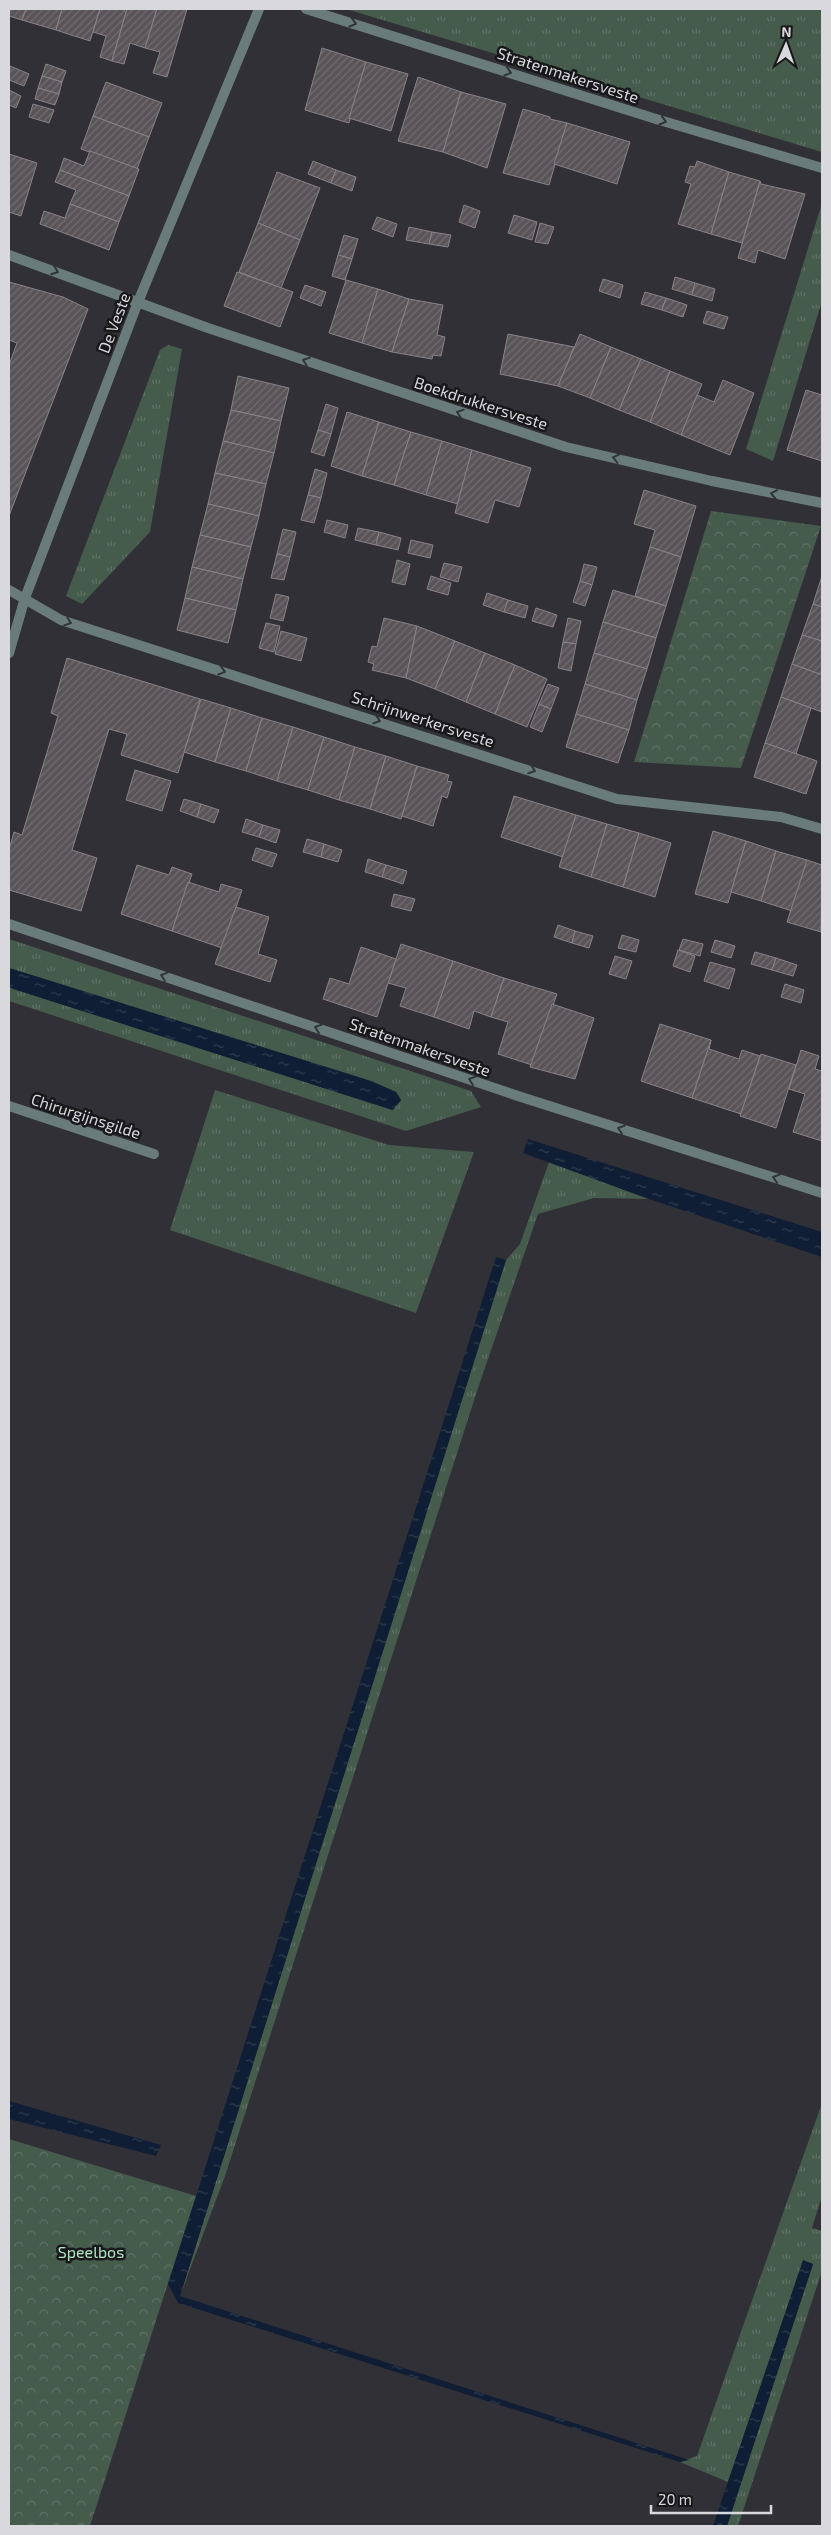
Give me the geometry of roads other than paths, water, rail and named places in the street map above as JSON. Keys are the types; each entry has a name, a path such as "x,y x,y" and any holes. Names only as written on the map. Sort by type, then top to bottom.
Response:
{"street":[{"name":"De Veste","path":"9,653 25,598 138,302 259,9"},
{"name":"Stratenmakersveste","path":"306,9 656,119 822,168"},
{"name":"Boekdrukkersveste","path":"9,254 208,328 566,447 712,481 822,503"},
{"name":"Schrijnwerkersveste","path":"9,590 61,620 617,799 781,817 822,829"},
{"name":"Stratenmakersveste","path":"9,924 518,1096 822,1193"},
{"name":"Chirurgijnsgilde","path":"9,1106 154,1154"}],"water":[{"path":"9,968 371,1081 396,1092 401,1100 393,1110 13,989 9,987"},
{"path":"528,1139 822,1232 822,1257 649,1199 523,1153"},
{"path":"496,1257 506,1260 180,2296 689,2460 680,2462 178,2303 168,2284"},
{"path":"9,2101 161,2145 156,2156 9,2119"},
{"path":"803,2260 813,2264 727,2526 713,2526"}],"park label":[{"name":"Speelbos","path":"91,2252"}]}
